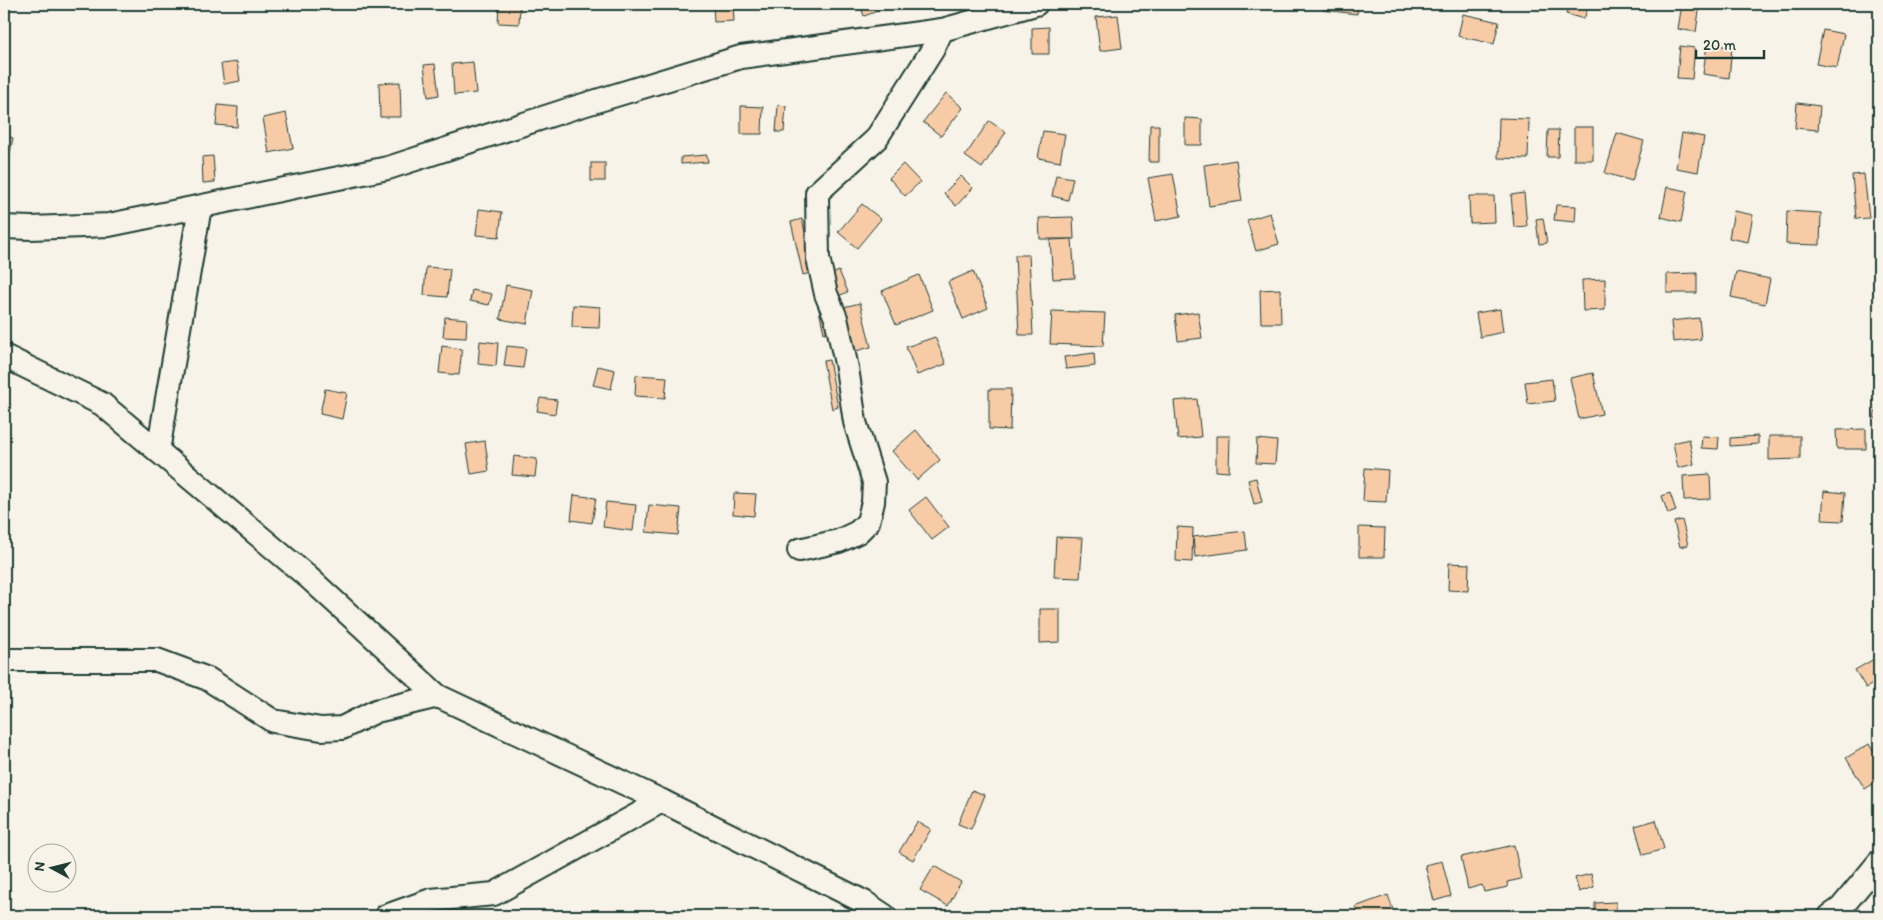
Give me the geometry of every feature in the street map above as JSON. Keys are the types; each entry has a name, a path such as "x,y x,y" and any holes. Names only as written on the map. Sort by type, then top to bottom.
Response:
{"street":[{"path":"4,227 31,228 109,225 388,168 570,109 741,58 942,30 1036,4"},
{"path":"799,550 839,541 858,532 868,522 873,502 874,482 855,422 847,368 836,318 826,294 818,258 817,193 876,139 933,49 942,30"},
{"path":"158,451 200,206"},
{"path":"4,356 102,404 308,577 438,696 662,801 864,902 886,916"},
{"path":"4,660 157,660 208,679 273,721 321,729 342,728 376,711 438,696"},
{"path":"386,916 431,900 494,894 662,801"},
{"path":"1830,916 1841,908 1879,862"}],"building":[{"path":"499,4 520,4 519,24 498,23"},
{"path":"713,4 733,4 734,21 714,22"},
{"path":"777,4 811,4 778,6"},
{"path":"860,4 882,4 883,9 864,16"},
{"path":"1324,4 1358,4 1357,14 1323,10"},
{"path":"1569,4 1589,4 1584,19 1566,14"},
{"path":"1682,4 1700,4 1696,32 1678,29"},
{"path":"1463,14 1499,22 1494,44 1458,36"},
{"path":"1118,15 1122,48 1100,51 1096,17"},
{"path":"1049,27 1049,54 1032,54 1032,28"},
{"path":"1823,30 1844,34 1837,68 1816,64"},
{"path":"1707,44 1732,47 1729,78 1703,74"},
{"path":"1680,46 1695,48 1692,79 1677,78"},
{"path":"237,62 240,81 224,84 221,64"},
{"path":"473,62 476,93 454,95 452,64"},
{"path":"435,64 439,95 428,97 424,65"},
{"path":"400,82 401,117 380,117 379,83"},
{"path":"946,93 963,108 941,136 923,122"},
{"path":"1797,103 1820,106 1818,130 1795,128"},
{"path":"218,105 238,107 237,127 216,125"},
{"path":"778,105 786,106 784,132 776,132"},
{"path":"741,106 763,107 762,134 741,134"},
{"path":"286,113 293,148 269,153 263,118"},
{"path":"1185,118 1202,119 1202,145 1185,145"},
{"path":"1499,118 1529,119 1528,159 1498,158"},
{"path":"989,121 1006,132 982,168 965,156"},
{"path":"1150,125 1159,125 1159,162 1149,162"},
{"path":"1574,127 1593,127 1593,160 1574,160"},
{"path":"1548,130 1559,130 1558,157 1547,157"},
{"path":"1043,131 1065,134 1060,162 1038,158"},
{"path":"1617,133 1644,141 1632,181 1605,173"},
{"path":"1682,133 1704,137 1698,172 1676,168"},
{"path":"4,135 13,138 9,158 4,157"},
{"path":"707,155 708,162 681,164 681,157"},
{"path":"213,156 215,182 203,183 202,157"},
{"path":"1236,160 1242,201 1209,206 1204,165"},
{"path":"591,163 605,163 605,181 591,181"},
{"path":"903,164 920,182 905,196 889,178"},
{"path":"1173,174 1181,216 1156,221 1148,178"},
{"path":"1864,174 1869,218 1856,219 1852,175"},
{"path":"1056,175 1073,178 1068,200 1052,196"},
{"path":"961,176 973,188 956,206 944,193"},
{"path":"1667,187 1687,191 1681,222 1661,217"},
{"path":"1524,193 1527,226 1514,227 1511,195"},
{"path":"1469,196 1494,196 1495,222 1470,223"},
{"path":"862,204 881,219 857,248 838,232"},
{"path":"1556,205 1576,206 1575,222 1554,220"},
{"path":"479,209 502,212 499,237 476,235"},
{"path":"1734,211 1753,215 1748,242 1729,238"},
{"path":"1787,211 1821,213 1820,245 1786,244"},
{"path":"1270,213 1279,244 1256,251 1247,220"},
{"path":"1073,217 1074,239 1040,239 1039,218"},
{"path":"1543,218 1547,243 1539,244 1536,219"},
{"path":"802,219 814,272 803,275 791,222"},
{"path":"1072,239 1075,278 1053,279 1050,240"},
{"path":"1015,255 1029,255 1033,335 1019,335"},
{"path":"426,267 450,269 447,297 424,295"},
{"path":"839,271 848,292 838,296 830,275"},
{"path":"973,271 988,308 963,319 948,282"},
{"path":"1736,272 1770,279 1765,304 1731,297"},
{"path":"1697,273 1697,293 1667,293 1667,274"},
{"path":"919,275 933,310 896,325 882,291"},
{"path":"1605,279 1605,310 1583,311 1582,280"},
{"path":"506,285 533,290 527,324 500,319"},
{"path":"814,287 829,331 824,333"},
{"path":"1280,289 1281,323 1261,323 1260,290"},
{"path":"472,290 492,294 489,305 470,301"},
{"path":"860,303 871,347 852,352 840,308"},
{"path":"573,305 600,307 599,328 572,327"},
{"path":"1500,309 1503,332 1480,337 1476,313"},
{"path":"1052,311 1105,313 1103,346 1050,344"},
{"path":"1198,312 1202,338 1178,341 1175,315"},
{"path":"445,317 467,319 466,338 443,337"},
{"path":"1699,318 1701,339 1673,342 1671,321"},
{"path":"935,337 946,364 917,375 906,347"},
{"path":"480,341 498,343 496,366 478,364"},
{"path":"442,346 462,349 459,375 439,373"},
{"path":"507,346 526,348 523,368 504,366"},
{"path":"1094,353 1095,366 1066,369 1064,357"},
{"path":"829,360 838,407 832,409 823,361"},
{"path":"598,366 615,370 611,389 593,385"},
{"path":"1593,373 1602,414 1579,419 1570,378"},
{"path":"636,375 667,377 665,398 635,396"},
{"path":"1552,379 1555,401 1528,404 1525,382"},
{"path":"325,389 347,393 342,419 320,414"},
{"path":"989,389 1011,389 1010,430 989,429"},
{"path":"1879,393 1879,419 1874,418"},
{"path":"540,398 557,400 555,414 537,411"},
{"path":"1197,399 1201,437 1178,439 1174,401"},
{"path":"1866,429 1866,449 1837,449 1836,430"},
{"path":"916,430 940,460 917,480 892,451"},
{"path":"1216,436 1230,436 1229,472 1216,471"},
{"path":"1702,436 1719,437 1718,449 1701,448"},
{"path":"1758,436 1758,444 1730,446 1730,438"},
{"path":"1769,436 1800,436 1800,459 1769,460"},
{"path":"1257,439 1277,441 1275,464 1256,463"},
{"path":"1689,439 1694,464 1678,468 1673,443"},
{"path":"485,441 489,471 471,474 466,444"},
{"path":"514,456 537,459 535,477 512,475"},
{"path":"1365,468 1388,470 1386,502 1363,501"},
{"path":"1710,474 1711,499 1684,500 1683,476"},
{"path":"1256,478 1262,502 1254,504 1248,480"},
{"path":"1824,491 1845,493 1843,521 1822,520"},
{"path":"734,493 756,494 754,516 733,514"},
{"path":"1670,493 1676,511 1668,514 1662,496"},
{"path":"574,495 596,498 592,523 571,520"},
{"path":"926,497 949,527 932,540 909,510"},
{"path":"606,502 636,505 633,531 603,527"},
{"path":"649,505 681,508 678,535 646,532"},
{"path":"1682,520 1688,545 1680,547 1674,522"},
{"path":"1177,527 1193,528 1192,562 1176,561"},
{"path":"1359,527 1385,528 1384,557 1359,557"},
{"path":"1245,531 1247,550 1195,557 1193,537"},
{"path":"1056,537 1083,538 1080,578 1054,577"},
{"path":"1449,563 1469,564 1468,591 1448,590"},
{"path":"1040,609 1060,609 1060,642 1040,643"},
{"path":"1879,656 1879,680 1866,688 1855,670"},
{"path":"1869,744 1879,761 1879,780 1865,789 1846,758"},
{"path":"972,790 985,795 971,829 958,824"},
{"path":"1656,820 1664,849 1643,855 1635,826"},
{"path":"917,822 931,829 913,860 899,852"},
{"path":"1514,845 1521,879 1507,882 1508,887 1484,892 1482,885 1468,889 1461,857"},
{"path":"1442,861 1451,896 1434,901 1425,865"},
{"path":"934,866 961,882 948,906 920,890"},
{"path":"1591,874 1594,887 1579,892 1575,878"},
{"path":"1388,895 1395,916 1359,916 1355,907"},
{"path":"1616,902 1616,916 1595,916 1595,903"}]}
